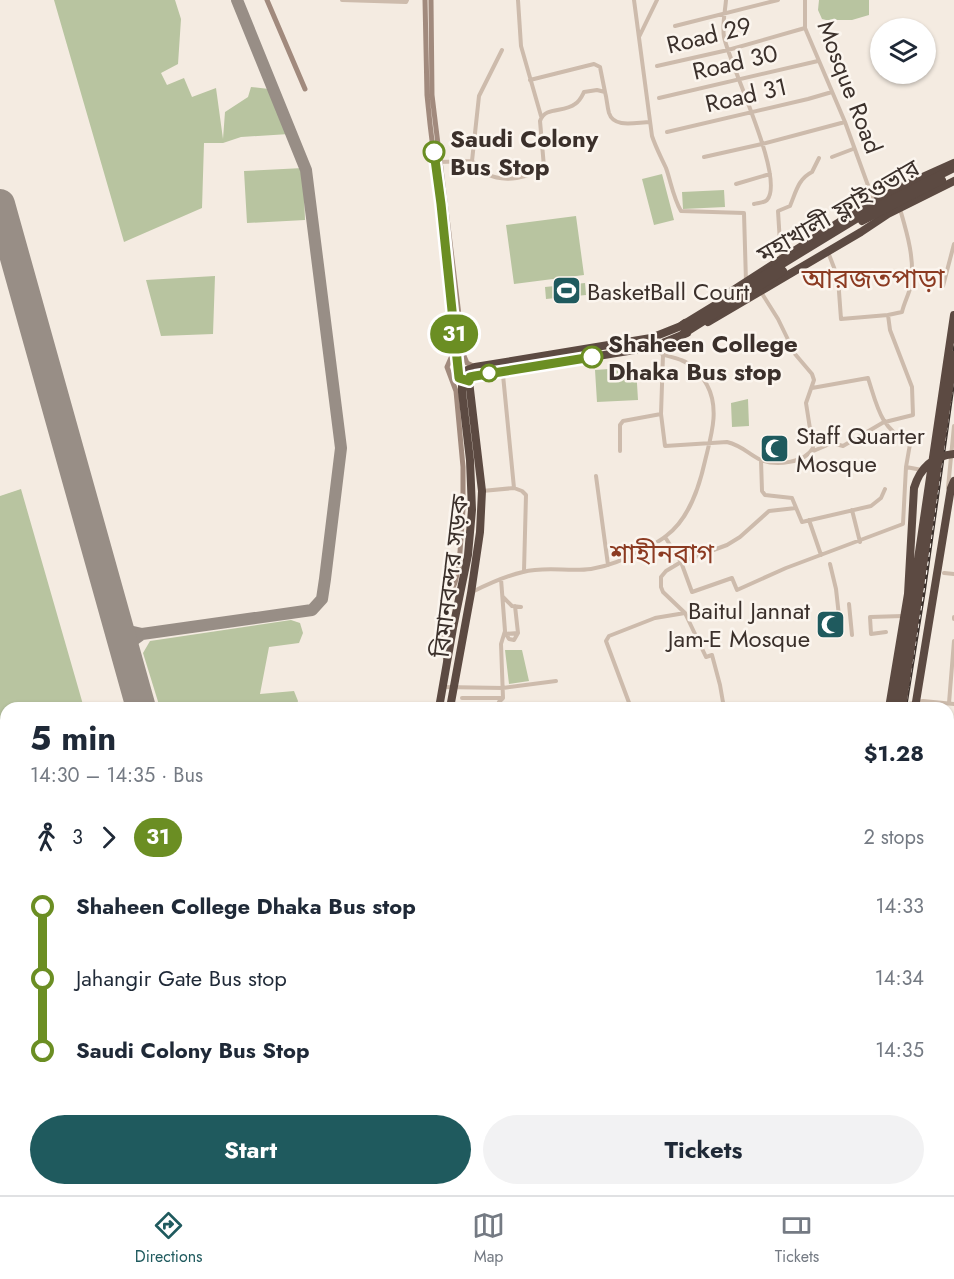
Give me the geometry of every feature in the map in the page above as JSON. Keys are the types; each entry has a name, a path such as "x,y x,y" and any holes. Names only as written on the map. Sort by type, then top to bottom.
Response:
{"highway":[{"path":"468,374 653,346 682,330 688,319 847,217 926,175 954,163"},
{"name":"মহাখালী ফ্লাইওভার","path":"682,330 874,208 954,168"},
{"path":"468,374 644,340 682,330 693,331 888,214 954,180"},
{"name":"মহাখালী ফ্লাইওভার","path":"682,330 854,226 954,180"},
{"path":"899,702 954,315"},
{"path":"899,702 954,355"},
{"path":"440,702 468,555 472,510 468,374"},
{"name":"বিমানবন্দর সড়ক","path":"451,702 480,532 482,491 468,374"},
{"path":"898,702 914,488 918,476 928,464 938,457 954,454"},
{"path":"916,702 954,481"},
{"path":"443,683 455,684"}],"main road":[{"path":"267,0 305,89"},
{"path":"425,0 428,95 468,374 459,378 456,367"},
{"path":"431,0 432,95 455,341 456,391 463,467 463,529 455,583 446,607 442,642 446,663"},
{"path":"455,341 453,356 447,367 456,391"}],"street":[{"path":"342,0 406,2 407,0"},
{"path":"438,162 472,161 487,173 503,179 538,172 544,167 541,116 521,46 518,0"},
{"path":"634,0 650,122 657,153 666,168 681,210 744,213 746,282"},
{"path":"638,38 657,0"},
{"path":"726,0 723,34 752,112 770,174 768,198 765,202 754,204"},
{"path":"675,26 778,0"},
{"name":"Mosque Road","path":"805,0 805,28 845,122 875,202 888,214"},
{"name":"Road 29","path":"657,66 728,50 805,28"},
{"path":"472,161 479,96 502,50"},
{"name":"Road 30","path":"659,98 818,61"},
{"path":"531,80 594,64 600,67 609,113 613,120 620,123 650,122"},
{"path":"541,116 548,111 572,106 578,102 584,92 597,90 605,92"},
{"name":"Road 31","path":"667,132 832,92"},
{"path":"704,157 845,122"},
{"path":"832,158 854,149"},
{"path":"781,259 778,211 790,206 796,188 805,176 812,172 819,158"},
{"path":"736,184 770,174"},
{"path":"828,252 837,278 841,319 902,312 910,286 909,242 900,208"},
{"path":"943,286 954,244"},
{"path":"761,291 791,347 814,380 806,403 813,448 810,453"},
{"path":"663,355 662,414 665,446 727,442 736,444 761,460 790,462 804,458 832,443 843,446 884,422 914,416 912,387 890,330 888,315"},
{"path":"899,702 926,494 947,386 954,326"},
{"path":"471,592 524,571 590,569 608,565 626,559 665,537 677,526 696,493 709,444 714,402 702,376 684,361 663,355 653,346"},
{"path":"502,375 514,488"},
{"path":"665,537 681,562 692,592 732,578 737,590 903,524 906,467 910,444 897,436 880,418 868,378 812,388"},
{"path":"620,451 622,421 662,414"},
{"path":"932,611 952,472 954,426"},
{"path":"761,460 762,491 765,495 792,498 802,522 870,506 881,498 885,489"},
{"path":"906,467 922,470"},
{"path":"596,476 608,565"},
{"path":"482,491 514,488 522,490 526,495 524,571"},
{"path":"723,702 712,655 706,657 685,613 663,592 661,577 681,562 727,545 770,511 796,508"},
{"path":"852,510 860,542"},
{"path":"809,520 821,555"},
{"path":"825,636 841,634 836,589 830,564"},
{"path":"944,573 954,574"},
{"path":"499,702 503,698 501,644 505,634 501,579"},
{"path":"502,597 512,606 521,607"},
{"path":"849,604 852,635"},
{"path":"505,634 518,633 515,606"},
{"path":"629,702 606,641 609,636 655,618 685,613"},
{"path":"886,632 871,634 870,617 903,616"},
{"path":"948,702 954,641"},
{"path":"455,684 503,688 556,681"},
{"path":"462,698 503,698"},
{"path":"919,702 933,702"}],"green space":[{"path":"54,0 175,0 181,19 178,64 161,73 167,85 184,78 192,97 216,88 223,139 225,112 248,97 251,87 269,89 289,134 241,137 223,143 204,143 202,208 124,242"},
{"path":"819,0 869,0 869,15 852,20 822,19 818,10"},
{"path":"303,168 305,220 247,223 244,171"},
{"path":"662,174 674,220 654,225 642,179"},
{"path":"724,190 725,207 683,209 682,192"},
{"path":"576,216 584,275 514,284 506,225"},
{"path":"215,276 213,334 161,336 146,280"},
{"name":"BasketBall Court","path":"585,283 586,295 546,299 545,287"},
{"path":"636,367 638,400 597,402 595,370"},
{"path":"748,399 749,426 732,427 731,403"},
{"path":"21,489 82,702 0,702 0,496"},
{"path":"291,620 300,623 303,633 299,643 269,647 260,694 294,691 298,702 158,702 143,653 150,641"},
{"path":"505,650 522,650 529,681 509,684"}],"taxiway":[{"path":"126,654 131,642 142,634 312,610 322,599 341,448 306,170 237,0"},
{"path":"116,621 129,631 142,634"}],"runway":[{"path":"0,204 139,702"}],"tram line":[{"path":"903,702 954,346"}],"railway":[{"path":"906,702 954,376"}],"bus line":[{"name":"31","path":"434,152 459,378 469,381 470,377 475,376 592,357"}],"place":[{"name":"Saudi Colony Bus Stop","path":"434,152"},
{"name":"BasketBall Court","path":"566,291"},
{"name":"Shaheen College Dhaka Bus stop","path":"592,357"},
{"name":"Staff Quarter Mosque","path":"775,449"},
{"name":"Baitul Jannat Jam-E Mosque","path":"831,624"}],"district":[{"name":"আরজতপাড়া","path":"873,278"},
{"name":"শাহীনবাগ","path":"662,553"}]}
